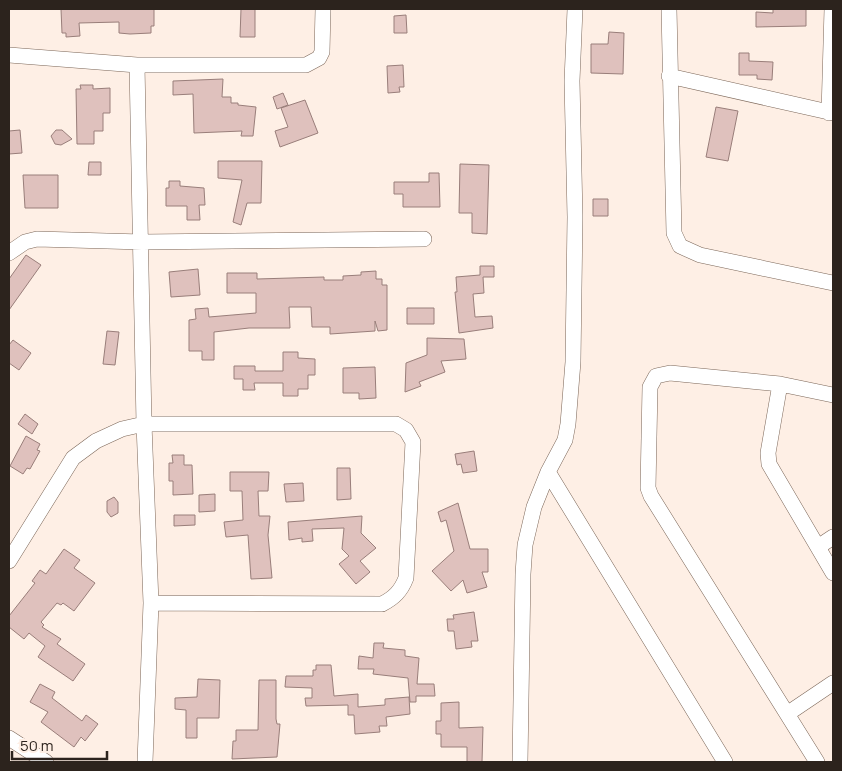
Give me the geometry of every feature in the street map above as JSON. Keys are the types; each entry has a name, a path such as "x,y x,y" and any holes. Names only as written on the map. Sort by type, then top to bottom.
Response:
{"street":[{"path":"9,55 137,65 306,65 319,58 322,52 323,9"},
{"path":"520,762 525,545 534,507 548,472 565,440 573,362 575,217 572,81 575,9"},
{"path":"669,9 674,233 680,246 700,255 833,283"},
{"path":"669,76 831,113 832,9"},
{"path":"137,65 142,242 144,424 151,603 145,762"},
{"path":"9,252 25,242 37,238 142,242 424,240"},
{"path":"816,762 651,496 648,488 650,387 656,376 670,373 780,384 833,395"},
{"path":"780,384 768,453 768,464 833,573"},
{"path":"9,561 73,458 96,441 122,429 144,424 396,424 406,430 413,442 406,578 397,595 390,600 382,604 151,603"},
{"path":"548,472 725,762"},
{"path":"818,547 833,537"},
{"path":"787,714 833,683"},
{"path":"9,738 46,762"}],"building":[{"path":"61,9 154,9 154,26 151,26 151,33 130,34 119,33 119,22 79,23 80,36 66,37 66,33 62,33"},
{"path":"241,9 255,9 255,37 240,37"},
{"path":"773,9 806,9 806,26 756,27 756,12 773,13"},
{"path":"406,15 407,33 394,33 394,16"},
{"path":"609,32 624,33 623,74 591,73 591,44 608,44"},
{"path":"739,53 749,53 749,61 773,62 772,80 757,79 757,75 739,75"},
{"path":"403,65 404,87 399,87 400,92 388,93 387,66"},
{"path":"223,79 222,97 231,97 231,103 256,107 253,136 241,136 242,131 194,133 193,94 173,95 173,81"},
{"path":"80,85 93,85 93,89 110,88 110,113 103,113 103,131 94,131 94,144 77,144 76,89 81,89"},
{"path":"283,93 288,105 277,109 273,97"},
{"path":"305,100 318,133 280,147 275,131 288,127 281,108"},
{"path":"716,107 738,111 728,161 706,157"},
{"path":"20,130 22,153 9,154 9,131"},
{"path":"56,130 62,130 72,139 61,145 55,144 51,136"},
{"path":"218,161 262,161 261,203 247,203 241,225 233,222 242,180 218,178"},
{"path":"89,162 101,162 101,175 88,175"},
{"path":"460,164 489,165 487,234 472,233 472,213 459,213"},
{"path":"429,173 439,173 440,207 403,207 403,194 394,194 394,182 429,182"},
{"path":"23,175 58,175 58,208 25,208"},
{"path":"169,181 180,181 180,186 204,188 205,205 199,205 200,220 187,220 187,206 166,206 166,188 169,188"},
{"path":"593,199 608,199 608,216 593,216"},
{"path":"26,255 41,265 9,310 9,279"},
{"path":"480,266 494,266 494,277 483,277 484,293 473,294 475,317 492,316 493,328 459,333 455,292 457,292 456,277 480,275"},
{"path":"198,269 200,295 171,297 169,272"},
{"path":"376,271 376,279 382,279 382,285 387,285 387,330 378,331 375,321 375,331 330,334 330,327 312,327 311,307 289,307 290,328 249,328 214,332 214,360 202,360 202,351 189,351 189,320 196,319 195,309 208,308 209,317 256,313 256,293 227,293 227,273 257,273 257,279 324,277 324,280 343,280 343,276 361,275 361,272"},
{"path":"407,308 434,308 434,324 407,324"},
{"path":"107,331 119,332 115,365 103,364"},
{"path":"427,338 464,339 466,359 441,361 445,372 419,382 421,386 405,392 406,363 427,355"},
{"path":"13,340 31,353 19,370 9,363 9,345"},
{"path":"283,352 298,352 298,358 315,359 315,375 308,375 308,389 298,389 298,396 283,396 283,383 254,383 255,390 243,390 243,379 234,379 234,366 255,366 255,371 283,371"},
{"path":"375,367 376,398 359,399 359,393 343,393 343,368"},
{"path":"25,414 38,424 32,434 18,424"},
{"path":"26,436 40,444 37,450 40,451 30,469 27,468 23,474 10,466"},
{"path":"474,451 477,471 463,473 461,464 457,465 455,454"},
{"path":"172,455 184,455 184,465 192,465 193,494 173,495 173,481 169,481 169,463 173,463"},
{"path":"337,468 350,468 351,499 337,500"},
{"path":"230,472 269,472 268,491 258,491 259,516 270,516 268,535 272,578 251,579 248,535 226,537 224,522 243,520 242,491 230,491"},
{"path":"303,483 304,501 286,502 284,484"},
{"path":"215,494 215,511 199,512 199,495"},
{"path":"114,497 118,502 118,513 111,517 107,512 107,501"},
{"path":"458,503 470,549 488,549 488,572 482,572 487,587 467,593 463,580 451,591 432,571 454,551 446,520 441,522 438,512"},
{"path":"174,515 195,515 195,525 174,526"},
{"path":"362,516 361,533 376,548 360,561 370,572 356,584 339,564 349,556 342,549 344,528 312,529 313,541 302,542 302,538 289,540 288,522"},
{"path":"64,549 80,560 74,568 95,583 74,611 63,603 61,605 57,603 41,622 44,625 42,627 61,639 57,644 85,664 73,681 38,657 45,646 29,633 24,639 9,627 9,616 35,583 32,581 40,570 46,574"},
{"path":"474,612 478,641 471,641 472,647 456,649 454,631 448,631 447,619 454,619 453,615"},
{"path":"374,643 384,643 383,648 405,650 405,656 419,658 417,684 434,684 435,696 416,696 416,702 410,702 408,678 373,674 374,669 358,669 359,656 373,658"},
{"path":"316,665 331,665 334,696 358,694 358,707 385,705 385,699 409,697 410,714 386,717 387,726 379,726 380,732 355,734 354,715 348,715 348,705 306,706 305,698 312,698 312,688 285,687 286,676 313,676 313,670 316,670"},
{"path":"198,679 220,680 219,718 197,718 197,738 186,738 186,710 175,709 175,698 197,697"},
{"path":"259,680 276,680 276,719 277,724 280,724 277,757 232,759 233,741 236,741 236,730 258,730"},
{"path":"40,684 55,692 52,698 82,721 86,715 98,724 85,741 81,737 74,747 41,722 48,712 30,702"},
{"path":"459,702 459,728 483,727 482,762 467,762 467,747 441,747 441,734 436,734 436,721 441,721 441,703"}]}
